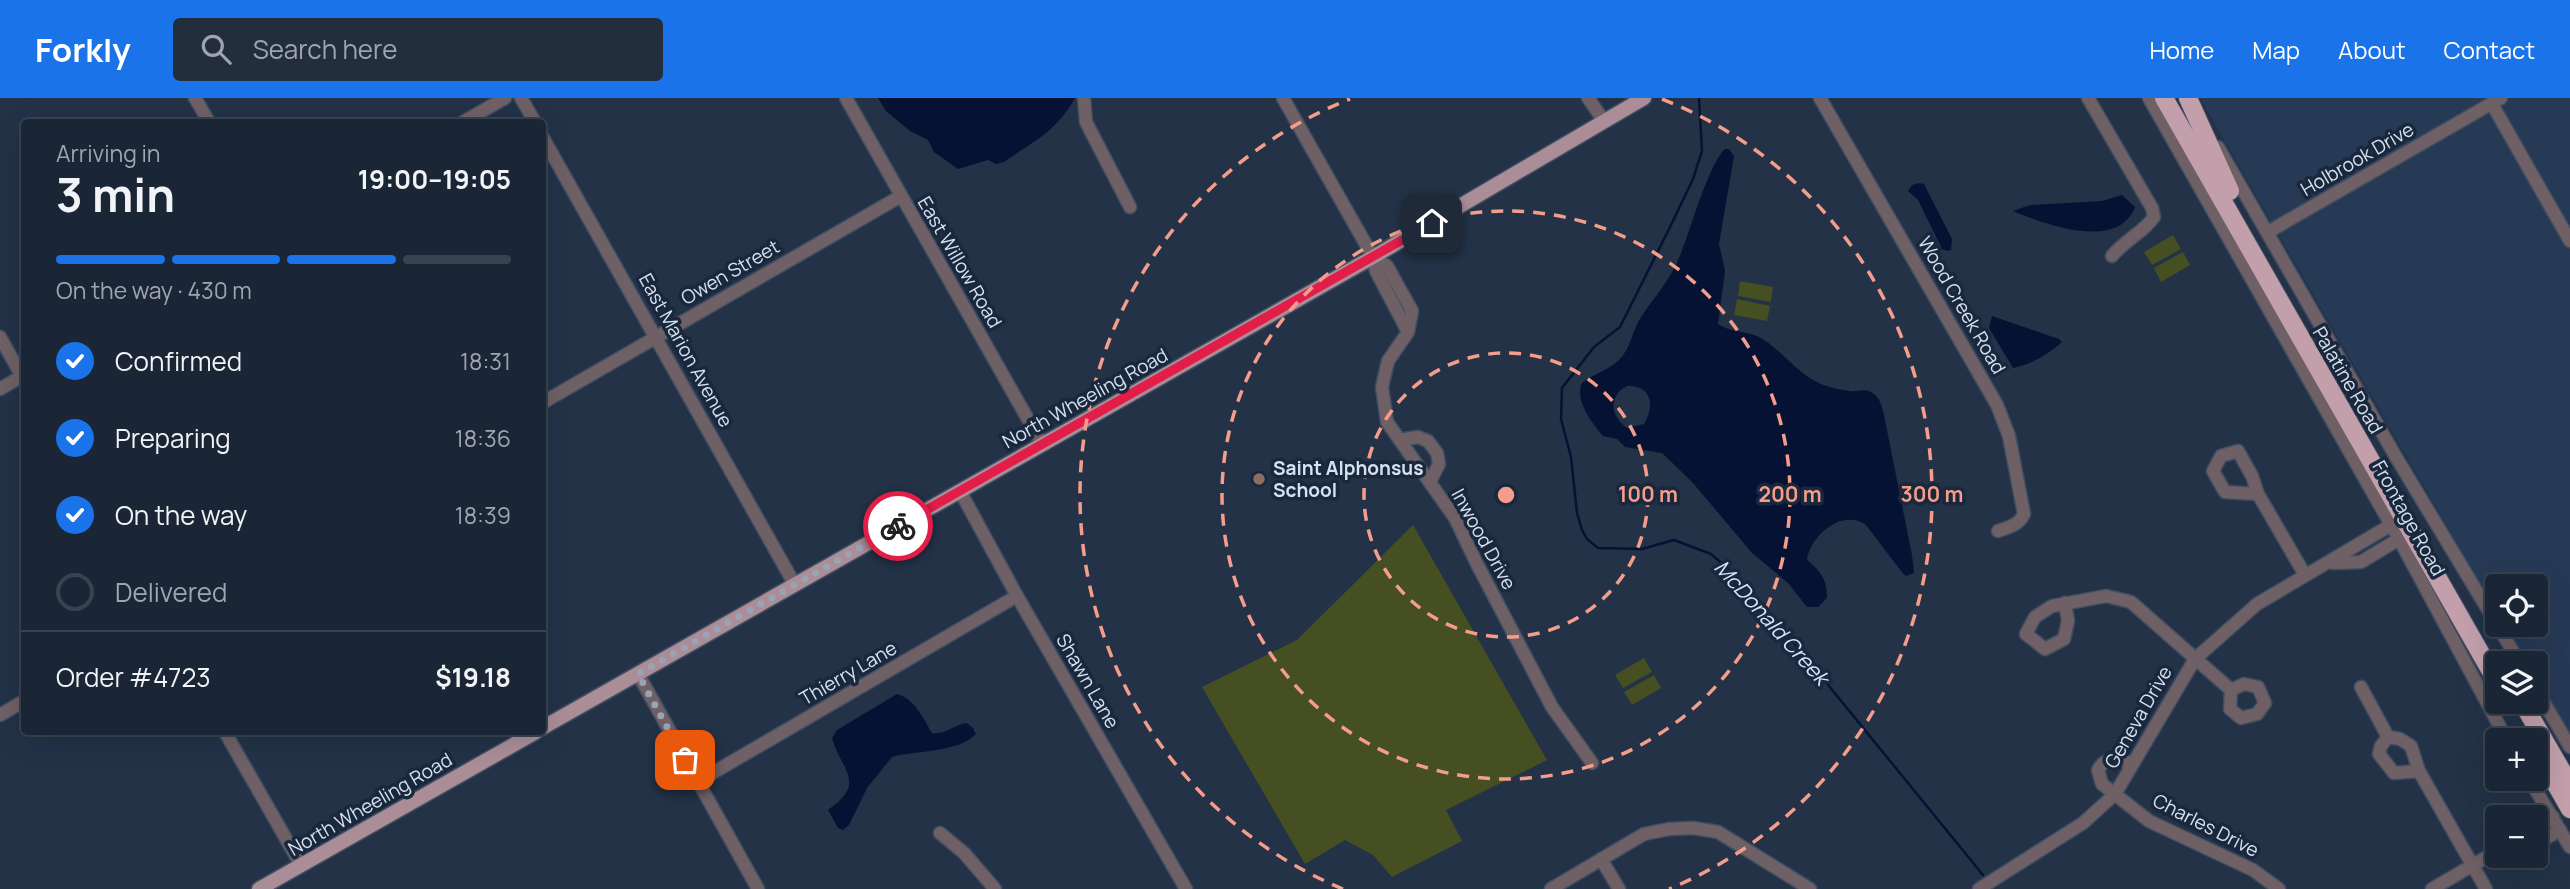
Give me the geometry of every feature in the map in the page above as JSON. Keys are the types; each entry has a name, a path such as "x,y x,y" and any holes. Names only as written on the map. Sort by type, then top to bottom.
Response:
{"highway":[{"name":"Palatine Road","path":"2164,98 2485,661"},
{"name":"Palatine Road","path":"2177,98 2493,651"},
{"path":"2188,98 2230,191"},
{"path":"2529,714 2570,785"},
{"path":"2548,770 2570,809"}],"main road":[{"name":"North Wheeling Road","path":"546,722 638,674 1373,257 1644,98"},
{"name":"North Wheeling Road","path":"259,889 523,735"}],"street":[{"path":"195,98 207,119"},
{"path":"468,119 506,98"},
{"path":"521,98 533,119"},
{"name":"East Willow Road","path":"846,98 1042,444"},
{"path":"1084,98 1086,122 1130,207"},
{"name":"Inwood Drive","path":"1283,98 1373,257 1387,267 1412,311 1412,323 1388,360 1382,387 1387,422 1455,518 1476,564 1552,708 1592,763"},
{"path":"1588,98 1604,121"},
{"name":"Wood Creek Road","path":"1820,98 2004,420 2025,514 2015,524 1998,531"},
{"path":"2088,98 2152,208 2154,217 2149,225 2121,245 2112,256"},
{"name":"Frontage Road","path":"2149,98 2399,539 2501,728"},
{"name":"Frontage Road","path":"2188,98 2396,457 2513,651"},
{"path":"2496,101 2570,241"},
{"name":"Holbrook Drive","path":"2267,232 2496,101"},
{"name":"East Marion Avenue","path":"546,143 795,585"},
{"name":"Owen Street","path":"546,400 901,196"},
{"path":"0,337 21,372"},
{"path":"0,389 21,378"},
{"path":"1400,440 1418,437 1428,441 1437,453 1439,464 1430,482"},
{"path":"2258,494 2225,492 2213,471 2221,456 2238,451 2252,476 2258,494 2305,575"},
{"name":"Shawn Lane","path":"960,491 1185,889"},
{"name":"Geneva Drive","path":"1980,888 2083,823 2116,794 2195,659 2257,604 2391,525"},
{"name":"Geneva Drive","path":"2329,563 2361,562 2399,539"},
{"name":"Thierry Lane","path":"697,782 1017,596"},
{"path":"2066,603 2068,621 2064,639 2045,649 2026,634 2035,617 2052,606 2066,603 2106,596 2131,602 2231,690"},
{"path":"638,674 758,889"},
{"path":"2361,687 2394,738 2411,746 2419,771 2486,889"},
{"path":"0,715 21,703"},
{"path":"2548,709 2570,747"},
{"path":"227,735 301,865"},
{"path":"2394,738 2381,746 2379,754 2394,773 2419,771"},
{"name":"Charles Drive","path":"2132,763 2111,759 2101,765 2098,770 2102,784 2149,821 2253,870 2279,889"},
{"path":"2537,791 2570,847"},
{"path":"2548,820 2553,817"},
{"path":"1551,889 1644,834 1693,828 1718,832 1810,889"},
{"path":"2548,837 2560,830"},
{"path":"940,833 964,853 995,889"},
{"path":"1601,859 1619,889"},
{"path":"2432,889 2485,859"}],"shaded area":[{"path":"878,98 1075,98 1052,128 1004,162 996,164 988,160 958,169 934,152 928,140 910,131 886,111"},
{"path":"2200,98 2570,98 2570,739 2548,701 2548,651 2519,651 2511,637 2548,637 2548,574 2485,574 2485,592"},
{"path":"1725,149 1729,149 1734,156 1719,244 1725,271 1718,324 1764,340 1804,374 1822,384 1846,391 1871,392 1879,399 1884,415 1914,573 1906,576 1901,571 1866,525 1857,521 1838,522 1821,534 1809,551 1807,560 1819,572 1826,586 1827,598 1818,607 1807,607 1788,583 1752,553 1693,483 1662,453 1625,447 1617,439 1603,436 1585,411 1580,397 1582,383 1611,367 1623,355 1641,317 1673,271 1706,182","holes":["1627,386 1646,393 1650,410 1644,424 1627,428 1617,418 1613,406 1621,390"]},
{"path":"1924,184 1952,239 1951,250 1942,249 1918,200 1908,191 1912,185"},
{"path":"2122,195 2135,207 2126,221 2113,228 2097,231 2061,227 2013,211 2030,205 2102,201"},
{"path":"1992,316 2062,342 2039,358 2013,368 1989,328"},
{"path":"897,694 914,705 932,733 967,723 976,734 959,745 892,757 867,788 849,825 843,830 838,828 828,810 847,792 849,784 832,738 837,730"}],"green space":[{"path":"2173,235 2181,249 2152,265 2144,252"},
{"path":"2183,252 2190,265 2161,282 2154,268"},
{"path":"1740,281 1773,287 1771,302 1738,296"},
{"path":"1737,299 1770,306 1767,321 1734,315"},
{"path":"1413,525 1547,760 1446,810 1462,841 1392,877 1373,855 1345,840 1305,864 1202,687 1297,640"},
{"path":"1644,658 1652,672 1623,688 1615,675"},
{"path":"1654,675 1661,688 1632,705 1624,692"}],"waterway":[{"name":"McDonald Creek","path":"1699,98 1702,151 1693,179 1620,327 1594,347 1562,388 1561,419 1571,457 1577,513 1582,530 1587,539 1598,548 1642,549 1674,540 1711,554 1734,574 1776,621 1983,875"}],"way so far":[{"path":"685,760 638,674 898,526"}],"place":[{"name":"Saint Alphonsus School","path":"1259,479"}],"route":[{"path":"898,526 1432,223"}]}
